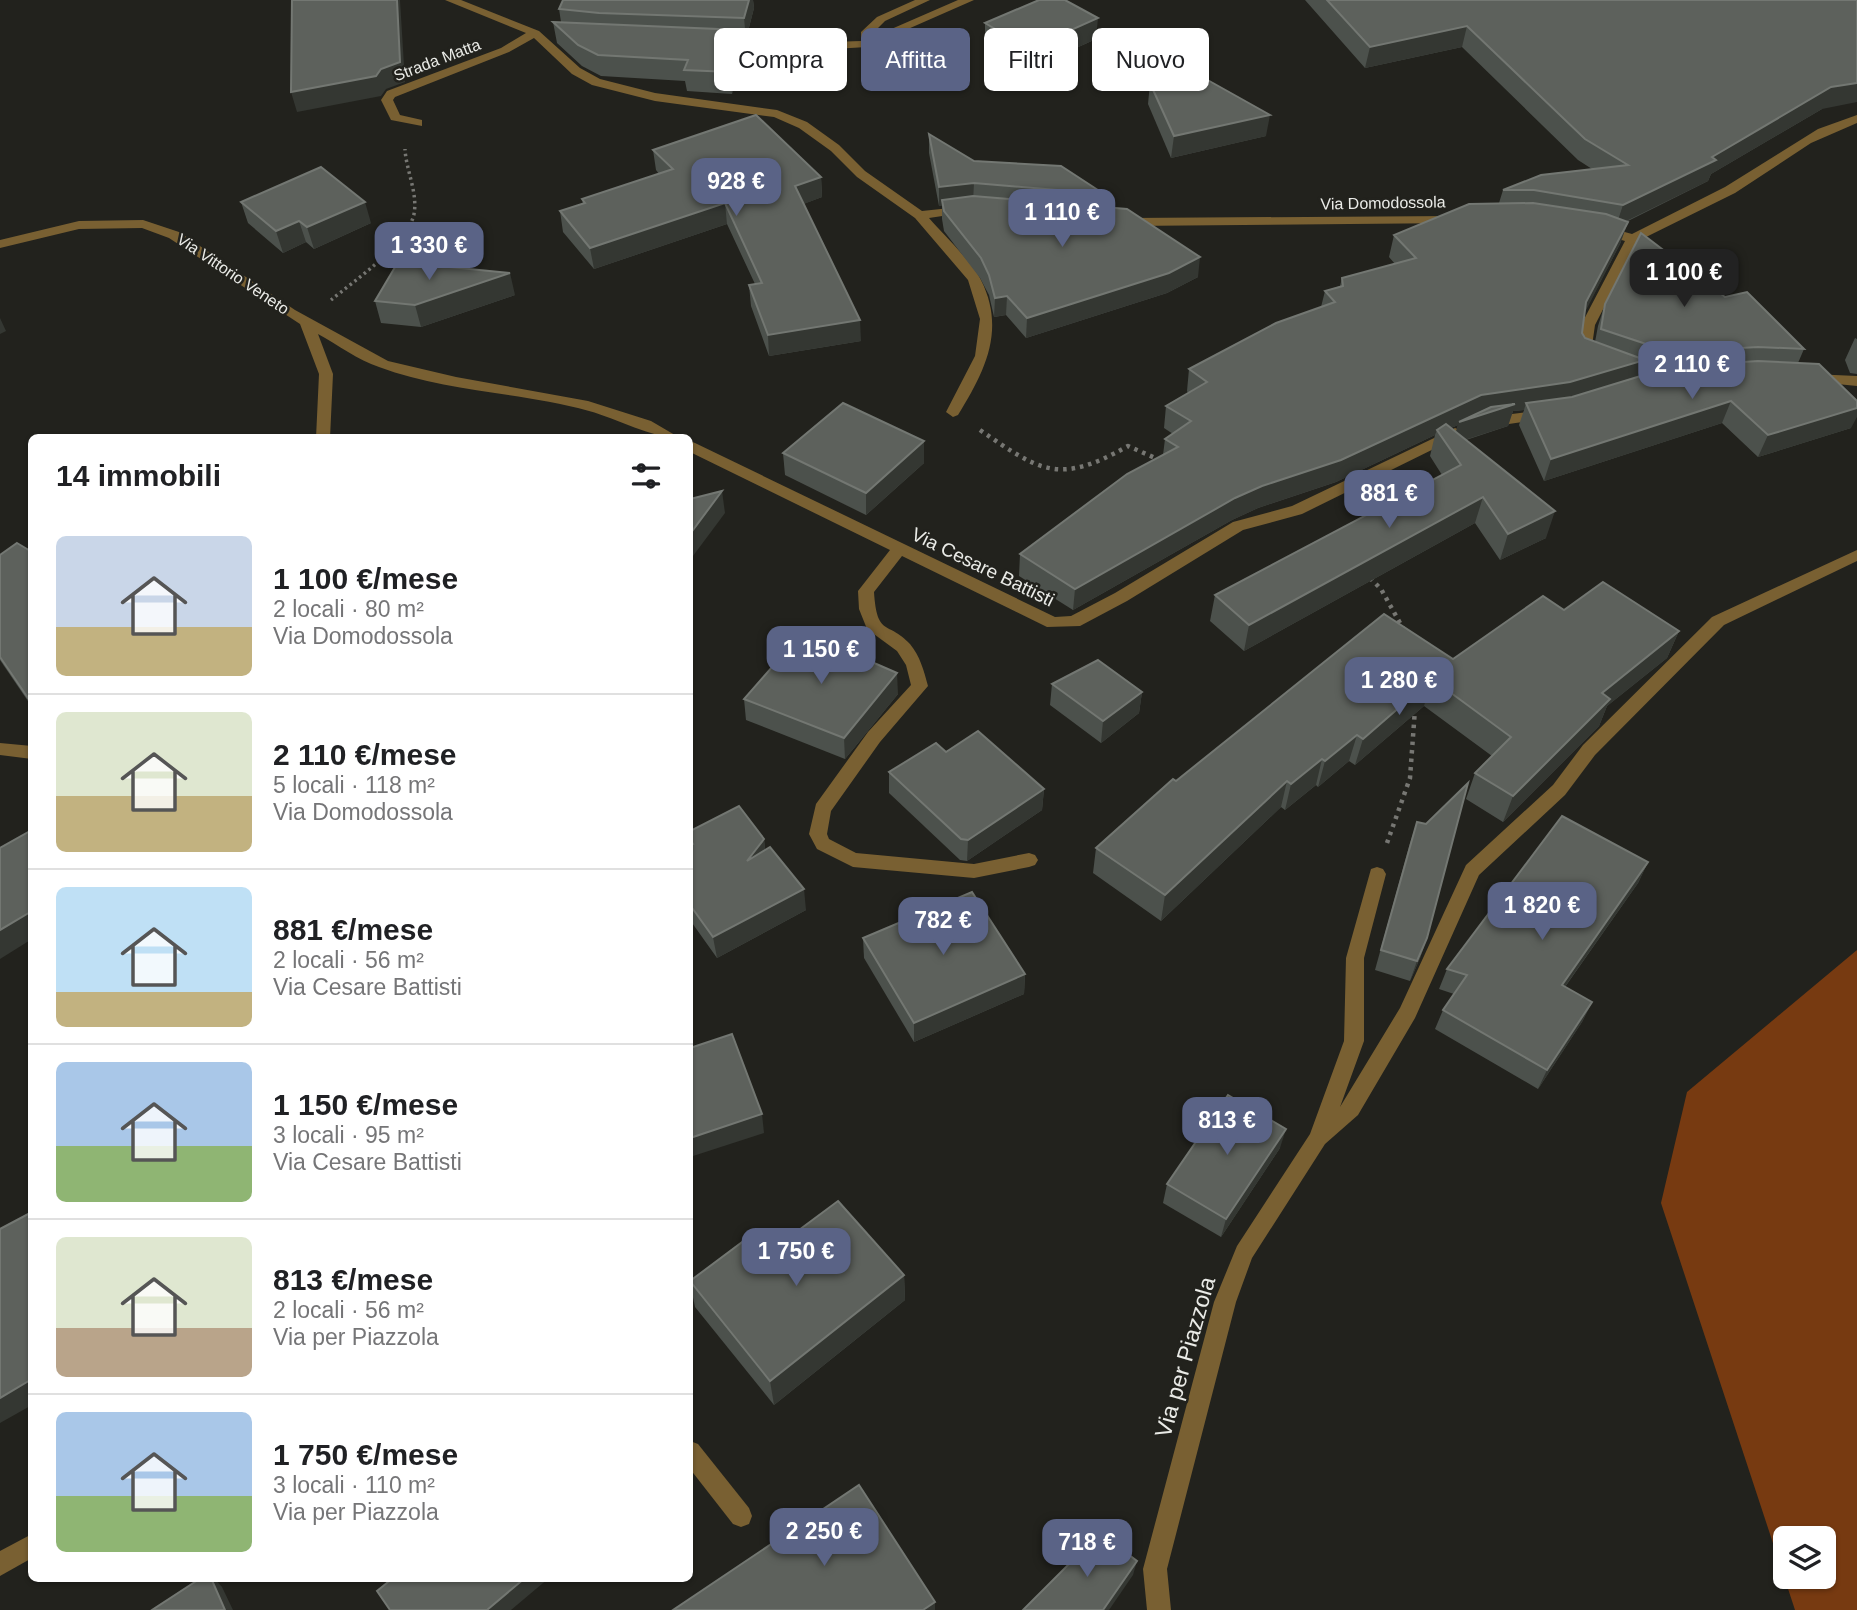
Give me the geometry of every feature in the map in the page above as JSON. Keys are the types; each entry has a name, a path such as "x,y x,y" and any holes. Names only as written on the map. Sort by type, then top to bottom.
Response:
{"street":[{"path":"451,0 535,33 553,37"},
{"path":"871,28 881,19 924,0"},
{"path":"904,28 968,0"},
{"path":"535,33 576,72 596,82 655,97 777,114 803,125 835,148 860,174 920,215 974,279 987,319 982,356 953,412"},
{"name":"Strada Matta","path":"418,123 395,117 387,100 391,94 505,50 535,33"},
{"path":"708,44 800,47 861,44"},
{"path":"1604,362 1584,355 1587,325 1633,239 1732,189 1792,147 1835,124 1857,119"},
{"path":"920,215 974,209"},
{"name":"Via Domodossola","path":"1116,221 1335,222 1473,219"},
{"name":"Via Vittorio Veneto","path":"0,244 79,225 143,224 174,234 306,321 326,374 323,434"},
{"path":"1592,228 1633,239"},
{"path":"306,321 383,364 456,382 588,406 646,424 665,434"},
{"path":"1798,377 1857,381"},
{"name":"Via Cesare Battisti","path":"693,447 1052,623 1074,622 1121,597 1238,526 1297,510 1481,422 1564,412"},
{"path":"900,548 866,591 867,609 875,629 903,647 914,664 920,686 874,737 822,809 818,834 823,845 853,860 974,870 1029,860"},
{"path":"1318,1138 1351,1109 1408,1012 1472,870 1559,790 1589,750 1718,621 1857,555"},
{"path":"0,749 28,753"},
{"path":"1318,1138 1354,1041 1355,958 1377,873"},
{"name":"Via per Piazzola","path":"1159,1610 1155,1569 1224,1302 1244,1253 1318,1138"},
{"path":"693,1456 741,1516"},
{"path":"0,1564 28,1547"}],"path":[{"path":"306,321 384,255 412,221 414,202 404,150 418,123"},
{"path":"953,412 1015,454 1057,471 1096,464 1128,446 1157,457 1171,469"},
{"path":"1364,571 1381,589 1402,622 1406,635"},
{"path":"1377,873 1410,778 1416,703"}],"shaded area":[{"path":"1857,950 1857,1610 1795,1610 1788,1589 1836,1589 1836,1526 1773,1526 1773,1543 1661,1203 1687,1092"}],"building":[{"path":"292,0 397,0 400,62 381,69 376,76 291,92"},
{"path":"563,0 749,0 744,18 559,9"},
{"path":"1039,0 1065,0 1098,18 1076,28 993,28 985,23"},
{"path":"1327,0 1857,0 1857,83 1831,87 1712,157 1716,160 1623,205 1534,190 1503,190 1541,175 1628,165 1585,139 1467,26 1370,47"},
{"path":"553,22 714,29 714,71 684,70 688,60 598,55 578,45"},
{"path":"1209,81 1270,115 1174,136 1154,91 1209,91"},
{"path":"756,115 821,177 795,186 860,320 768,335 749,285 762,283 725,203 590,248 560,211 585,203 582,199 673,169 653,150"},
{"path":"929,134 974,161 1061,166 1104,194 974,183 939,187"},
{"path":"321,167 365,202 307,227 299,221 276,231 241,202"},
{"path":"973,196 1127,209 1200,257 1169,273 1027,318 1007,296 995,298 981,258 944,211 942,200"},
{"path":"1533,203 1606,214 1628,222 1586,302 1582,333 1585,338 1645,360 1570,382 1481,395 1341,460 1262,486 1235,498 1075,589 1020,554 1127,474 1178,447 1165,439 1191,421 1166,406 1207,382 1189,369 1276,323 1335,302 1325,291 1343,286 1342,278 1416,258 1394,235 1469,204"},
{"path":"1641,233 1725,297 1747,292 1804,349 1758,347 1670,352 1601,329 1605,304"},
{"path":"398,262 510,273 415,305 375,301"},
{"path":"1758,361 1819,364 1857,401 1857,408 1768,435 1731,401 1551,459 1526,403 1572,397 1670,367"},
{"path":"843,403 924,441 866,493 783,453"},
{"path":"1515,404 1459,422 1491,407"},
{"path":"1446,424 1555,511 1508,534 1483,497 1249,625 1215,595 1461,465 1437,430"},
{"path":"722,491 693,530 693,498"},
{"path":"17,543 28,550 28,698 0,657 0,555"},
{"path":"1603,582 1679,631 1602,693 1610,699 1513,796 1475,773 1511,737 1432,679 1363,739 1357,735 1291,784 1287,781 1165,895 1096,848 1173,779 1176,781 1384,614 1453,659 1543,596 1564,610"},
{"path":"803,632 897,673 844,738 744,699"},
{"path":"1098,660 1142,692 1103,721 1052,684"},
{"path":"978,731 1044,789 968,840 961,839 889,772 936,743 946,752"},
{"path":"1468,783 1427,938 1417,961 1381,950 1417,822 1426,824"},
{"path":"739,806 764,839 747,861 770,847 804,889 713,937 693,909 693,829"},
{"path":"1562,816 1648,862 1562,985 1592,1002 1547,1070 1443,1010 1467,975 1447,969"},
{"path":"28,832 28,913 0,930 0,848"},
{"path":"972,892 1025,974 914,1023 863,938"},
{"path":"732,1034 762,1114 693,1137 693,1047"},
{"path":"1228,1095 1286,1129 1226,1219 1167,1184"},
{"path":"838,1201 904,1275 770,1381 693,1285 693,1279 753,1234 768,1253"},
{"path":"28,1214 28,1381 0,1398 0,1229"},
{"path":"859,1485 935,1602 923,1610 673,1610"},
{"path":"1100,1533 1137,1561 1103,1610 1023,1610"},
{"path":"195,1582 213,1582 225,1610 152,1610"},
{"path":"388,1582 520,1582 487,1610 390,1610 377,1591"}]}
